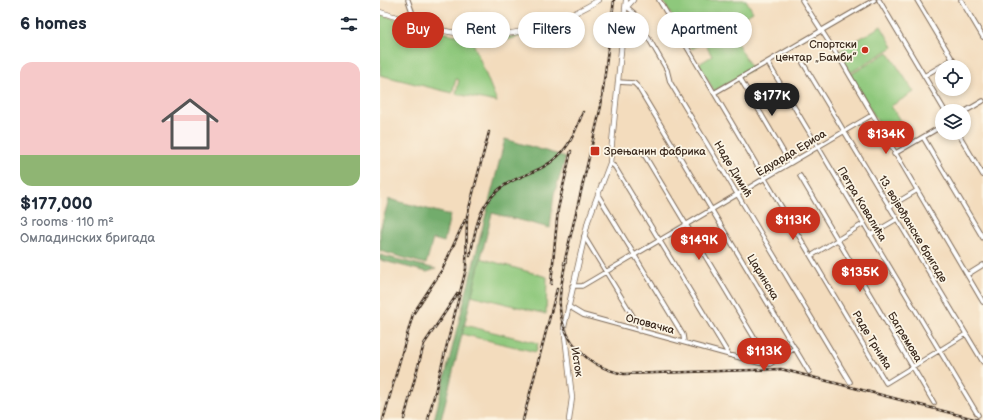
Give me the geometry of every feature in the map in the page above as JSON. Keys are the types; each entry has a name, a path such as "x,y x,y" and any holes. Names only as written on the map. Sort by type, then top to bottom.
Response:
{"main road":[{"path":"610,163 626,0"},
{"path":"626,8 633,0"},
{"path":"444,29 464,34 510,33 554,23 598,1"},
{"path":"380,12 392,16"},
{"name":"Исток","path":"569,420 572,398 564,332 568,306 584,236 610,163"}],"street":[{"path":"408,0 412,12"},
{"name":"Раде Трнића","path":"659,0 886,383 966,334"},
{"path":"802,0 983,302"},
{"path":"714,93 874,0"},
{"path":"879,0 941,104"},
{"path":"918,0 953,59 924,76"},
{"path":"961,0 983,37"},
{"name":"Наде Димић","path":"626,8 634,13 667,70 670,82 850,382"},
{"name":"Петра Ковалића","path":"768,63 978,415"},
{"name":"13. војвођанске бригаде","path":"803,63 966,334 981,356 983,362"},
{"path":"740,78 790,163"},
{"name":"Царинска","path":"618,82 634,83 638,87 809,372"},
{"path":"971,108 983,101"},
{"name":"Едуарда Ериоа","path":"572,286 582,286 872,115"},
{"path":"894,154 935,130"},
{"path":"923,137 983,238"},
{"path":"962,140 983,174"},
{"path":"642,151 770,364 795,348"},
{"path":"610,163 615,167 729,355"},
{"name":"Багремова","path":"800,176 934,402"},
{"path":"889,207 916,191"},
{"path":"598,195 684,337 684,342"},
{"path":"870,235 897,219"},
{"path":"811,256 863,224"},
{"path":"584,236 639,326 639,331"},
{"path":"967,275 983,265"},
{"name":"Оповачка","path":"568,306 583,315 759,363 770,364"}],"green space":[{"path":"662,0 746,0 753,12 752,13 669,12"},
{"path":"380,14 392,18 392,48 444,48 444,33 452,34 452,48 475,48 497,102 456,94 459,80 456,79 452,93 380,75"},
{"name":"Спортски центар „Бамби”","path":"881,26 893,47 850,73 837,52"},
{"path":"518,35 518,37 510,39 510,36"},
{"path":"707,48 740,48 752,69 714,91 699,64 712,56"},
{"path":"888,52 914,92 891,106 902,124 885,134 850,75"},
{"path":"505,139 566,157 554,194 550,228 492,213 441,420 434,420"},
{"path":"389,199 450,215 444,242 433,239 426,264 380,251 380,230"},
{"path":"380,255 436,269 427,272 380,260"},
{"path":"480,258 547,277 546,314 471,295"},
{"path":"464,325 538,343 536,352 462,334"}],"railway":[{"path":"564,264 601,106 614,0"},
{"path":"470,256 474,236 486,204 494,194 512,181 540,169 557,157 570,142 583,112"},
{"path":"428,420 466,269 467,216 489,132"},
{"path":"551,284 558,209 571,151"},
{"path":"383,420 413,314 442,270 465,220"},
{"path":"566,259 560,296 560,311 563,324 569,337 586,357 598,365 610,370 624,374 781,369 978,420"},
{"path":"523,420 557,289"},
{"path":"404,419 424,344 458,293"}],"place":[{"name":"Спортски центар „Бамби”","path":"865,50"},
{"name":"Зрењанин фабрика","path":"595,151"}]}
